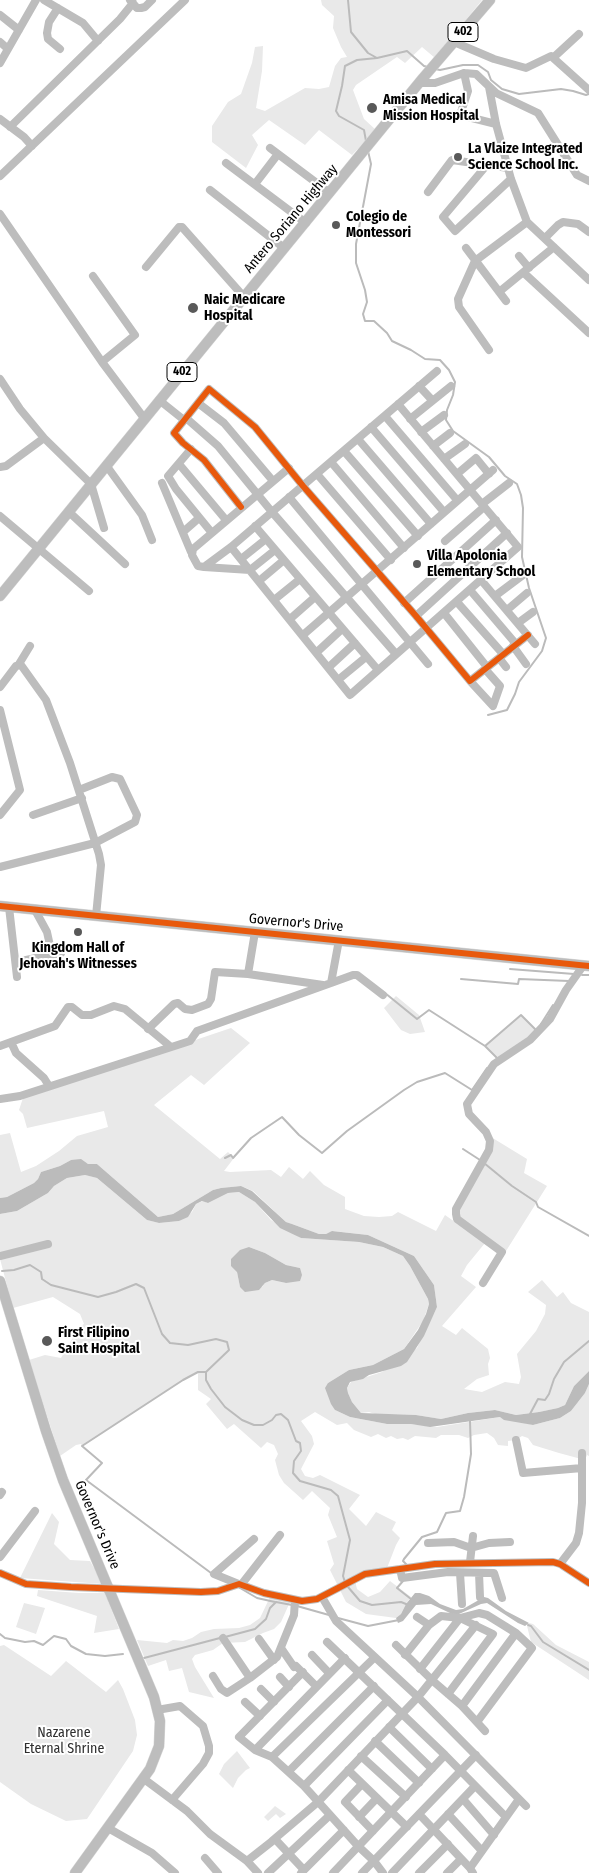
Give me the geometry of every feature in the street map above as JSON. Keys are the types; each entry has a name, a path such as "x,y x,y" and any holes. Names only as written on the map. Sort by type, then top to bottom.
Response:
{"main road":[{"name":"Antero Soriano Highway","path":"0,596 419,83 490,0"},
{"name":"Governor's Drive","path":"4,906 586,966"},
{"name":"Governor's Drive","path":"0,1281 63,1480 154,1696 160,1727 159,1746 155,1760 144,1779 75,1873"}],"street":[{"path":"0,64 36,0"},
{"path":"44,0 83,23 98,41"},
{"path":"10,126 120,19 131,1 137,8 143,8 152,0"},
{"path":"0,176 184,0"},
{"path":"58,8 49,22 47,33 48,39 60,49"},
{"path":"0,15 19,30"},
{"path":"554,57 579,34"},
{"path":"0,42 8,49"},
{"path":"454,42 494,59 526,68 549,56 554,57 589,90"},
{"path":"419,83 434,83 464,73 476,74 496,93 538,114 577,174 589,181"},
{"path":"464,73 468,91 460,115 496,124"},
{"path":"489,87 496,124 511,179 527,222 589,280"},
{"path":"0,119 24,137 32,146"},
{"path":"270,148 330,193"},
{"path":"255,184 278,154"},
{"path":"428,192 452,160 508,168"},
{"path":"226,163 306,222"},
{"path":"486,166 443,217 455,231 511,179"},
{"path":"210,190 284,248"},
{"path":"0,214 102,362 144,418"},
{"path":"489,350 457,303 475,261 527,222"},
{"path":"545,238 563,222 578,224 589,232"},
{"path":"146,267 182,227 244,297"},
{"path":"498,292 527,271 554,247"},
{"path":"466,248 506,301"},
{"path":"519,256 527,271 589,333"},
{"path":"93,276 135,335 102,362"},
{"path":"204,567 231,547 436,371"},
{"path":"0,379 20,409 44,438 91,484 104,528"},
{"path":"419,386 432,400"},
{"path":"410,419 451,386"},
{"path":"241,507 204,460 174,433 209,389 256,428 303,486 493,706 500,686 444,613"},
{"path":"159,400 218,446 272,512 396,654"},
{"path":"198,403 224,423 272,481"},
{"path":"231,547 350,695 518,547 398,404"},
{"path":"421,432 444,415"},
{"path":"385,416 457,500"},
{"path":"371,427 444,512"},
{"path":"433,446 450,432"},
{"path":"0,467 6,466 44,438"},
{"path":"358,439 431,524"},
{"path":"444,459 465,444"},
{"path":"191,449 159,485 198,566 201,568 250,570 275,550"},
{"path":"344,451 418,536"},
{"path":"303,635 491,472 476,458 456,474"},
{"path":"331,462 404,548"},
{"path":"178,464 226,520"},
{"path":"106,465 142,515 152,540"},
{"path":"191,552 241,507 289,468"},
{"path":"317,474 391,560"},
{"path":"168,476 176,489 212,533"},
{"path":"444,541 509,483"},
{"path":"289,497 428,664"},
{"path":"69,512 125,564"},
{"path":"0,516 90,591"},
{"path":"183,532 199,518"},
{"path":"404,602 496,520"},
{"path":"255,526 328,614 378,670"},
{"path":"416,616 507,533"},
{"path":"241,559 266,539"},
{"path":"259,581 284,560"},
{"path":"495,596 522,575"},
{"path":"274,600 300,579"},
{"path":"481,580 535,644"},
{"path":"470,590 515,645 526,664"},
{"path":"507,610 528,593"},
{"path":"290,619 315,597"},
{"path":"457,602 501,656 506,667"},
{"path":"518,623 533,612"},
{"path":"317,652 342,630"},
{"path":"470,681 528,634"},
{"path":"329,668 355,643"},
{"path":"0,687 19,664 30,646"},
{"path":"338,680 366,657"},
{"path":"19,664 46,700 96,843 101,865 96,916"},
{"path":"0,710 20,790 0,815"},
{"path":"0,742 6,734"},
{"path":"0,867 96,843 134,822 137,816 120,779 112,778 33,815"},
{"path":"4,906 16,962 17,977"},
{"path":"35,910 47,932 52,955"},
{"path":"248,974 255,932"},
{"path":"328,984 339,940"},
{"path":"16,962 61,953"},
{"path":"483,1283 502,1252 457,1219 456,1209 489,1150 490,1141 486,1132 469,1114 467,1104 494,1064 530,1040 550,1019 566,990 586,966"},
{"path":"148,1029 176,1003 188,1010 208,1004 211,999 210,971 328,984"},
{"path":"0,1099 20,1096 190,1041 198,1031 353,975 357,975 383,995"},
{"path":"0,1046 55,1026 68,1007 72,1007 82,1015 91,1015 108,1007 118,1006 125,1009 171,1047"},
{"path":"11,1042 16,1053 44,1078 49,1086"},
{"path":"0,1256 48,1244"},
{"path":"516,1440 523,1473 582,1468"},
{"path":"560,1564 576,1543 579,1533 582,1503 582,1453"},
{"path":"0,1557 35,1511"},
{"path":"242,1585 280,1535"},
{"path":"470,1562 473,1536"},
{"path":"254,1539 214,1574 295,1604 320,1598 365,1574 435,1564 553,1562 560,1564 589,1583"},
{"path":"428,1543 454,1542 471,1548 489,1543 510,1542"},
{"path":"400,1569 402,1578 448,1572 494,1573 502,1598"},
{"path":"0,1573 26,1584 201,1592 218,1591 242,1585"},
{"path":"460,1573 462,1604"},
{"path":"479,1573 480,1596"},
{"path":"320,1598 336,1621 418,1697 526,1806"},
{"path":"213,1676 222,1691 227,1693 274,1660 281,1648 295,1604"},
{"path":"420,1669 460,1618 479,1613 487,1614 516,1633 532,1648 477,1722"},
{"path":"405,1655 429,1625 441,1616 460,1618 493,1634 448,1694"},
{"path":"417,1617 429,1625"},
{"path":"247,1861 318,1802 418,1697 476,1625"},
{"path":"462,1706 516,1633"},
{"path":"223,1638 250,1678"},
{"path":"258,1639 274,1660"},
{"path":"327,1642 445,1755 506,1818"},
{"path":"396,1645 485,1730"},
{"path":"281,1648 295,1666 316,1686"},
{"path":"312,1655 329,1673"},
{"path":"272,1757 375,1657"},
{"path":"255,1750 345,1658"},
{"path":"303,1672 239,1737 255,1750 272,1757 289,1771 374,1861 383,1873"},
{"path":"280,1677 289,1687"},
{"path":"289,1771 374,1686"},
{"path":"262,1689 274,1702"},
{"path":"304,1786 388,1700"},
{"path":"245,1702 260,1716"},
{"path":"157,1710 176,1705 182,1707 203,1726 209,1746 210,1753 203,1764 172,1800"},
{"path":"389,1728 432,1769"},
{"path":"376,1742 419,1783"},
{"path":"332,1873 445,1755"},
{"path":"362,1873 476,1755"},
{"path":"361,1756 406,1797"},
{"path":"348,1770 407,1827"},
{"path":"144,1779 187,1810 210,1834 247,1861 258,1873"},
{"path":"345,1802 362,1784"},
{"path":"392,1873 475,1786"},
{"path":"338,1796 373,1831"},
{"path":"359,1817 377,1798"},
{"path":"463,1799 494,1834"},
{"path":"419,1814 472,1871 482,1851 519,1799"},
{"path":"448,1814 482,1851"},
{"path":"268,1873 330,1815"},
{"path":"108,1828 152,1853 175,1873"},
{"path":"272,1841 274,1839 303,1872 344,1830"},
{"path":"420,1873 448,1844"},
{"path":"205,1858 218,1873"},
{"path":"447,1873 461,1859"}],"green space":[{"path":"321,0 482,0 435,58 422,47 405,63 397,57 356,85 353,90 364,119 376,130 352,155 319,130 305,145 269,120 252,135 258,145 246,168 212,142 212,126 228,102 241,94 252,63 255,47 263,46 262,71 256,108 265,111 305,88 319,89 329,87 335,66 341,58 347,57 333,28 334,16 322,5"},
{"path":"396,996 419,1015 425,1032 410,1034 401,1030 384,1008"},
{"path":"521,1015 536,1030 525,1041 497,1058 485,1046"},
{"path":"231,1028 250,1043 204,1085 191,1075 154,1105 220,1159 228,1152 234,1158 224,1171 271,1170 281,1177 289,1167 303,1179 310,1171 324,1185 345,1197 345,1209 364,1216 379,1217 392,1216 398,1212 436,1231 445,1215 485,1243 467,1265 461,1276 476,1287 442,1326 456,1335 462,1328 488,1349 490,1358 488,1364 489,1375 477,1379 464,1389 482,1392 505,1382 519,1384 521,1377 517,1354 536,1331 545,1314 546,1305 528,1292 542,1280 557,1297 563,1292 571,1303 589,1312 589,1371 574,1386 565,1405 539,1412 516,1415 495,1410 441,1419 416,1415 361,1413 352,1402 347,1388 351,1382 382,1372 417,1348 437,1307 434,1285 414,1256 368,1235 333,1231 319,1234 286,1222 253,1191 241,1186 213,1190 173,1214 158,1217 97,1164 71,1160 41,1172 34,1183 7,1197 0,1198 0,1135 10,1133 21,1172 36,1166 77,1136 108,1127 104,1111 27,1128 23,1114 19,1110 23,1098"},
{"path":"491,1137 527,1159 524,1173 547,1186 506,1251 462,1222 458,1215 460,1205"},
{"path":"85,1175 97,1178 147,1220 159,1223 179,1221 192,1212 196,1204 203,1201 208,1203 228,1193 239,1192 255,1202 271,1220 301,1238 359,1242 383,1247 403,1256 428,1299 429,1304 423,1321 404,1349 373,1365 349,1370 328,1383 335,1410 350,1417 387,1424 437,1427 500,1417 533,1425 560,1418 571,1411 585,1393 589,1384 589,1456 587,1455 585,1460 559,1453 533,1445 528,1438 522,1436 516,1440 508,1441 508,1446 498,1445 494,1438 487,1433 468,1438 459,1435 441,1435 436,1438 415,1436 408,1440 403,1438 397,1439 391,1436 386,1438 378,1434 371,1437 354,1430 347,1423 337,1425 315,1412 301,1421 312,1436 314,1444 301,1469 305,1476 313,1478 320,1475 360,1495 349,1509 366,1526 376,1512 396,1522 392,1530 400,1538 387,1568 354,1577 357,1589 368,1597 380,1592 390,1581 411,1597 401,1614 396,1618 366,1614 346,1602 330,1570 334,1564 327,1541 337,1537 328,1515 330,1508 312,1491 303,1500 284,1483 279,1475 275,1460 278,1454 274,1445 267,1442 261,1448 234,1424 227,1429 206,1404 211,1399 198,1390 198,1372 82,1446 81,1444 76,1445 60,1456 29,1360 45,1355 61,1358 79,1327 84,1324 80,1314 53,1297 13,1308 0,1259 0,1214 17,1211 48,1193 54,1186 67,1178","holes":["249,1247 265,1253 286,1265 300,1268 286,1283 272,1280 265,1283 262,1287 240,1287 237,1272"]},
{"path":"52,1513 59,1522 54,1544 70,1560 90,1561 103,1584 20,1578"},
{"path":"38,1590 105,1593 119,1629 94,1633 97,1616 37,1596"},
{"path":"270,1597 290,1602 281,1622 274,1629 245,1642 223,1643 213,1650 195,1655 192,1659 195,1667 214,1698 189,1692 182,1668 169,1671 166,1660 148,1666 137,1640 167,1643 173,1640 183,1641 201,1632 214,1629 239,1628 250,1625 260,1618"},
{"path":"24,1603 45,1608 36,1634 16,1627"},
{"path":"529,1623 533,1624 556,1645 589,1662 589,1680 531,1642 527,1626"},
{"name":"Nazarene Eternal Shrine","path":"4,1645 51,1676 66,1661 106,1692 118,1680 123,1689 135,1720 137,1735 133,1751 87,1819 66,1821 31,1804 0,1782 0,1646"},
{"path":"237,1751 250,1768 238,1778 233,1788 219,1774 224,1764"},
{"path":"275,1806 286,1814 280,1818 276,1814 268,1821 264,1817"}],"shaded area":[{"path":"81,1159 88,1164 97,1164 158,1217 173,1214 213,1190 241,1186 252,1191 286,1222 319,1234 326,1234 332,1231 368,1235 414,1256 434,1285 437,1307 424,1336 407,1362 401,1366 350,1382 347,1388 348,1393 352,1402 361,1413 416,1415 441,1419 495,1410 516,1415 539,1412 565,1405 574,1386 589,1371 589,1384 585,1393 571,1411 560,1418 533,1425 504,1420 500,1417 430,1427 411,1424 387,1424 350,1417 335,1410 331,1404 325,1388 328,1383 349,1370 373,1365 404,1349 418,1330 426,1314 429,1304 428,1299 403,1256 383,1247 359,1242 301,1238 280,1228 255,1202 239,1192 228,1193 208,1203 202,1201 196,1204 188,1217 179,1221 159,1223 147,1220 97,1178 85,1175 67,1178 54,1186 48,1193 17,1211 0,1214 0,1198 7,1197 34,1183 41,1172 71,1160"},
{"path":"249,1247 265,1253 286,1265 300,1268 302,1275 300,1281 286,1283 272,1280 265,1283 259,1290 245,1292 240,1287 237,1272 231,1266 231,1259 240,1250"},
{"path":"415,1593 429,1596 440,1604 456,1610 463,1609 484,1597 488,1598 506,1611 529,1623 525,1626 518,1623 487,1603 459,1614 452,1614 431,1604 416,1605 403,1621 398,1623 396,1618 401,1614"}],"waterway":[{"path":"348,0 351,32 368,53 377,58 407,51 424,66 428,67"},
{"path":"366,141 364,130 339,116 336,111 345,66 357,60 377,58"},
{"path":"435,69 478,65 488,72 491,80 502,89 519,94 561,89 586,95 589,94"},
{"path":"368,151 371,164 356,244 356,263 367,302 363,314 365,321 374,321 387,333 392,341 425,359 440,360 449,370 455,382 446,420 453,431 489,457 505,476 517,484 521,495 523,508 522,557 529,588 546,638 542,651 519,682 507,710 488,715"},
{"path":"510,969 574,974"},
{"path":"582,975 589,975"},
{"path":"461,979 518,984 519,979 569,981"},
{"path":"385,993 417,1019 429,1010 485,1046 497,1058"},
{"path":"541,1024 553,1005"},
{"path":"485,1046 521,1015 536,1030"},
{"path":"225,1158 231,1155 233,1158 251,1138 282,1117 299,1135 322,1153 347,1131 417,1082 445,1073 472,1090 487,1068"},
{"path":"463,1149 480,1160"},
{"path":"484,1163 512,1186 536,1202 538,1207 589,1236"},
{"path":"2,1271 14,1270 30,1265 41,1272 42,1279 51,1285 98,1297 136,1284 144,1288 162,1334 170,1343 188,1345 216,1339 227,1342 229,1350 206,1372 206,1380 225,1407 242,1420 254,1425 263,1425 272,1420 276,1415 281,1414 288,1420 296,1441 300,1443 301,1451 294,1461 293,1473 300,1481 331,1490 338,1496 350,1540 343,1576 345,1582"},
{"path":"530,1414 538,1399 545,1400 549,1394 554,1379 564,1362 589,1341"},
{"path":"206,1372 198,1372 183,1380 82,1446 102,1463 86,1480 211,1573"},
{"path":"407,1565 403,1561 404,1559 422,1537 437,1532 446,1513 460,1511 471,1454 470,1421"},
{"path":"403,1581 397,1588 411,1599"},
{"path":"348,1587 360,1601 372,1605 401,1602 406,1604"},
{"path":"240,1588 257,1598 275,1602"},
{"path":"225,1637 255,1629 266,1619 270,1608 276,1602 292,1605"},
{"path":"297,1606 329,1615"},
{"path":"338,1618 368,1626 399,1620"},
{"path":"528,1625 531,1626 543,1642 589,1670"},
{"path":"0,1634 5,1638 25,1642 34,1641 43,1645 54,1636 66,1639 71,1646 86,1654 105,1656 123,1654"},
{"path":"144,1658 220,1638"}],"cycle path":[{"path":"241,507 204,460 174,433 209,389 255,427 470,681 528,635"},
{"path":"0,906 589,966"},
{"path":"0,1573 26,1584 71,1587 201,1592 218,1591 239,1584 264,1593 302,1601 317,1599 365,1574 435,1564 553,1562 560,1564 589,1583"}],"place":[{"name":"Amisa Medical Mission Hospital","path":"372,108"},
{"name":"La Vlaize Integrated Science School Inc.","path":"458,157"},
{"name":"Colegio de Montessori","path":"336,225"},
{"name":"Naic Medicare Hospital","path":"193,308"},
{"name":"Villa Apolonia Elementary School","path":"417,564"},
{"name":"Kingdom Hall of Jehovah's Witnesses","path":"78,932"},
{"name":"First Filipino Saint Hospital","path":"47,1341"}]}
